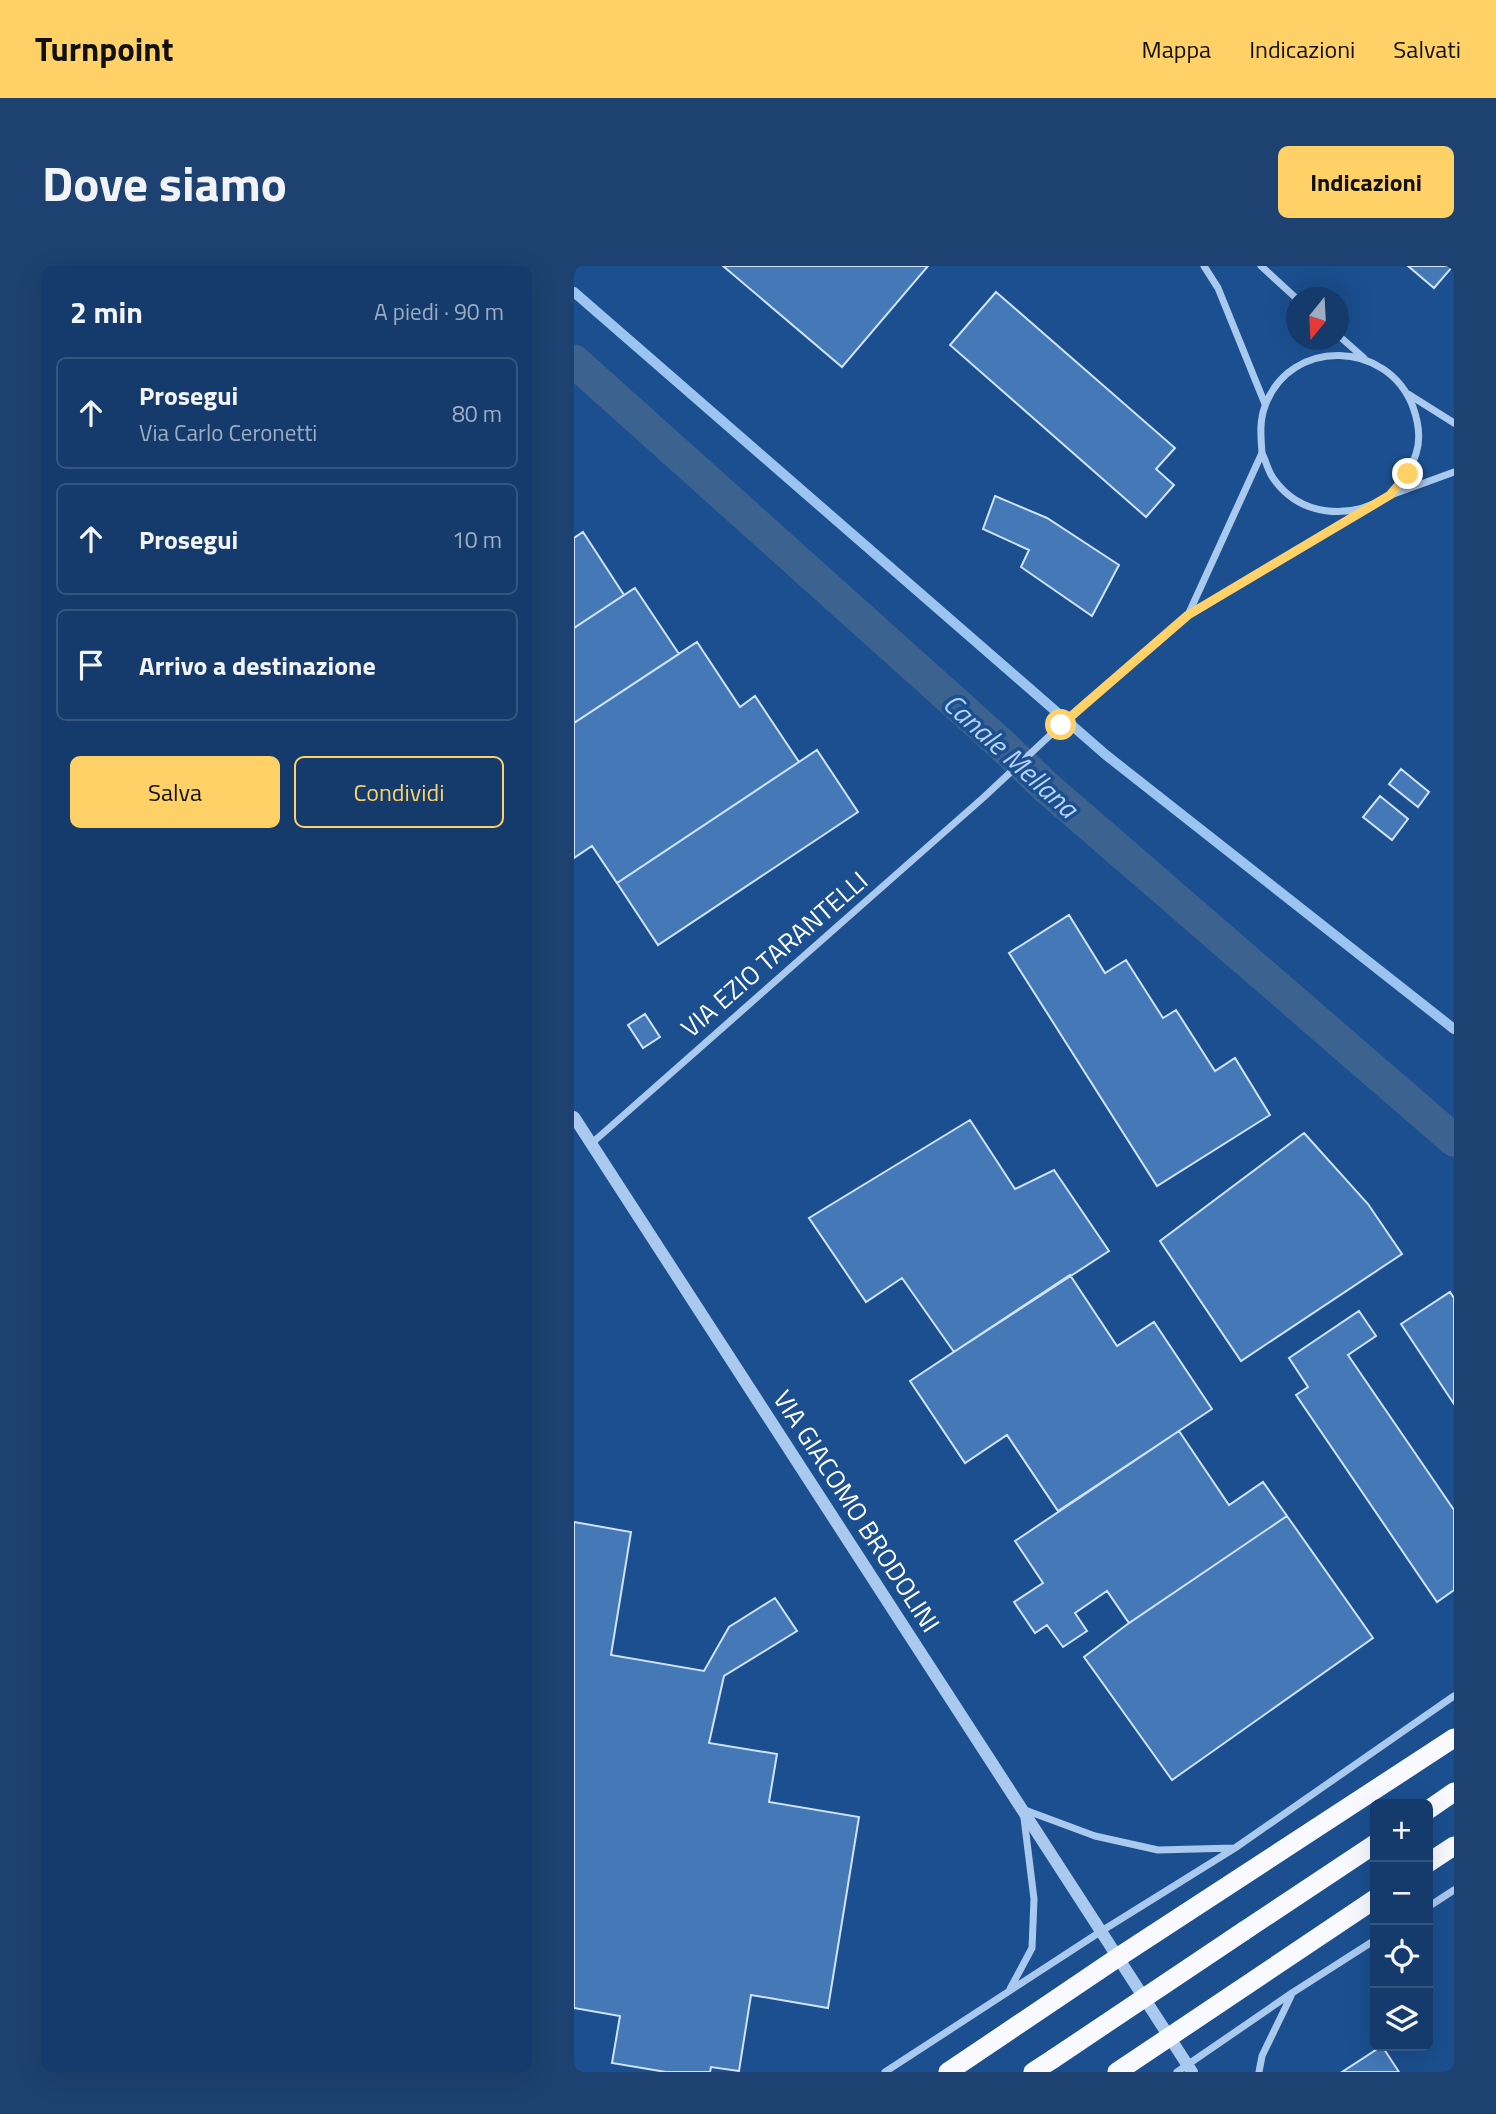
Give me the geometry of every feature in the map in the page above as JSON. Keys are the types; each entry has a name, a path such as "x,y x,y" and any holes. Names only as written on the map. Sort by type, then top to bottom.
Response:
{"highway":[{"path":"948,2072 1454,1738"},
{"path":"1433,1807 1454,1792"},
{"path":"1430,1862 1454,1846"},
{"path":"1033,2072 1370,1847"},
{"path":"1117,2072 1370,1902"}],"street":[{"path":"1204,266 1218,288 1265,404"},
{"path":"1261,266 1286,288"},
{"path":"1349,344 1364,358 1390,372 1408,394 1418,420 1418,448 1408,474 1390,495"},
{"path":"1364,358 1334,354 1306,362 1281,379 1265,404 1260,428 1262,453 1273,478 1291,497 1315,509 1341,513 1367,508"},
{"path":"1408,394 1454,423"},
{"path":"1188,615 1262,453"},
{"path":"1188,615 1390,495 1454,472"},
{"name":"VIA EZIO TARANTELLI","path":"592,1143 1188,615"},
{"name":"VIA GIACOMO BRODOLINI","path":"575,1121 592,1143 1023,1809 1186,2070"},
{"path":"885,2072 1235,1848 1454,1696"},
{"path":"1008,1992 1032,1948 1034,1899 1023,1809 1095,1836 1158,1850 1235,1848"},
{"path":"1433,1904 1454,1890"},
{"path":"1186,2070 1292,1993 1370,1943"},
{"path":"1259,2072 1262,2056 1292,1993"}],"building":[{"path":"723,266 928,266 842,367"},
{"path":"1408,266 1453,266 1434,288"},
{"path":"996,292 1175,448 1156,469 1174,485 1146,517 950,345"},
{"path":"995,496 1047,518 1119,565 1092,616 1021,567 1029,550 983,529"},
{"path":"583,532 624,595 574,628 574,538"},
{"path":"635,588 679,654 574,723 574,628"},
{"path":"697,642 740,707 755,696 799,762 617,883 592,846 574,858 574,723"},
{"path":"817,750 858,812 658,945 617,883"},
{"path":"1401,769 1429,792 1418,807 1389,784"},
{"path":"1380,796 1408,819 1392,840 1363,817"},
{"path":"1069,915 1105,973 1126,960 1163,1018 1176,1010 1215,1071 1235,1058 1270,1115 1157,1186 1009,953"},
{"path":"645,1014 660,1037 643,1048 628,1025"},
{"path":"970,1120 1015,1189 1054,1170 1109,1251 954,1352 902,1278 866,1302 809,1218"},
{"path":"1304,1133 1368,1204 1402,1254 1241,1361 1160,1241"},
{"path":"1070,1275 1117,1346 1154,1322 1212,1409 1058,1511 1007,1435 965,1463 910,1381"},
{"path":"1450,1292 1454,1298 1454,1404 1401,1324"},
{"path":"1359,1311 1376,1336 1348,1355 1454,1510 1454,1590 1437,1602 1296,1395 1308,1387 1289,1358"},
{"path":"1179,1431 1229,1505 1263,1482 1287,1516 1129,1623 1107,1591 1075,1613 1087,1631 1063,1647 1047,1625 1035,1633 1014,1602 1043,1583 1015,1541"},
{"path":"1287,1516 1373,1638 1172,1780 1084,1657 1129,1623"},
{"path":"574,1522 631,1532 611,1655 704,1671 729,1627 775,1598 797,1631 724,1676 709,1743 777,1754 769,1802 859,1817 828,2008 751,1995 739,2071 711,2067 710,2072 666,2072 612,2063 620,2016 574,2008"},
{"path":"1374,2051 1385,2051 1399,2072 1342,2072"}],"waterway":[{"path":"574,292 1106,755 1454,1029"},
{"name":"Canale Mellana","path":"574,361 1046,787 1454,1140"}],"route":[{"path":"1061,725 1188,615 1390,495 1408,474"}]}
